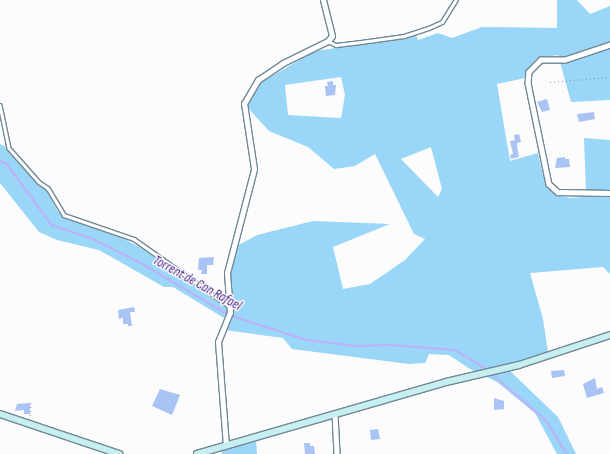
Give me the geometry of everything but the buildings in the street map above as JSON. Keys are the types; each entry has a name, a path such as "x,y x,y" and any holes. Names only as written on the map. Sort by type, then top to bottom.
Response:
{"street":[{"path":"226,446 218,342 230,312 227,273 254,169 244,104 258,80 283,63 328,41 332,36 331,26 323,0"},
{"path":"610,45 565,60 541,60 529,72 528,83 549,184 558,192 610,193"},
{"path":"197,454 446,382 519,364 610,335"},
{"path":"0,414 30,423 99,449 119,454"},
{"path":"335,414 337,454"}],"lane":[{"path":"328,41 336,45 361,42 404,36 430,28 442,22 456,0"},
{"path":"0,105 9,148 39,182 48,188 64,215 134,239 229,306"}],"path":[{"path":"550,82 610,77"},
{"path":"30,423 32,401"}],"shaded area":[{"path":"557,0 577,0 590,14 610,6 610,100 571,102 558,55 537,58 525,72 525,78 497,84 510,161 538,153 543,176 556,194 570,198 610,195 610,274 603,267 530,273 543,319 548,352 500,367 509,370 558,417 576,454 557,454 535,413 497,382 470,369 449,355 429,354 425,363 409,364 292,349 283,338 225,330 233,312 230,273 235,247 257,235 313,221 390,224 333,247 343,289 370,284 405,260 425,239 414,234 375,154 355,166 334,169 308,147 269,131 249,109 248,100 260,83 315,51 387,41 416,34 418,40 438,33 452,38 482,27 557,28","holes":["341,77 345,95 341,118 288,115 285,85","431,147 442,189 438,197 401,159"]},
{"path":"584,138 610,140 610,190 586,192"},
{"path":"0,144 6,147 47,191 58,212 65,218 119,236 141,248 228,309 224,318 173,287 164,287 99,250 57,240 39,232 0,183"},
{"path":"256,440 257,454 222,454 221,449"}],"waterway":[{"name":"Torrent de Can Rafael","path":"0,161 7,164 52,225 91,238 141,263 229,315 307,340 356,346 390,345 455,350 487,369"},
{"name":"Torrent de Can Rafael","path":"493,375 546,420 567,454"}]}
